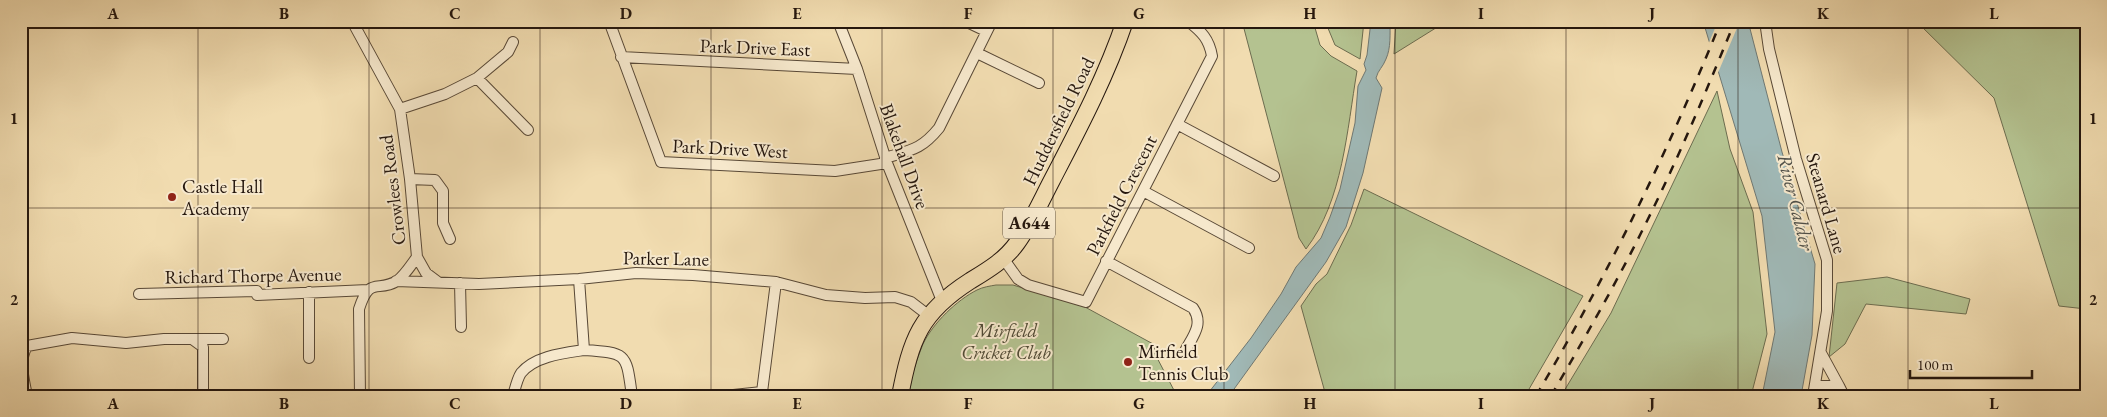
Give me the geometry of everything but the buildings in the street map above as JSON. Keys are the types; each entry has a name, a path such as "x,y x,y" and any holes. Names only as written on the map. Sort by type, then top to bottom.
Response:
{"highway":[{"name":"Huddersfield Road","path":"900,396 914,342 928,315 942,300 992,268 1017,243 1074,138 1100,85 1125,21"}],"street":[{"name":"Crowlees Road","path":"352,21 400,109 410,179 417,257 406,272 396,281 368,290"},
{"name":"Park Drive West","path":"609,21 661,162 835,171 886,160"},
{"name":"Blakehall Drive","path":"838,21 858,69 886,160 942,300"},
{"path":"965,21 986,32"},
{"path":"886,160 927,142 939,128 992,21"},
{"name":"Parkfield Crescent","path":"1003,258 1018,279 1028,285 1086,302 1212,56 1210,44 1200,30 1188,21"},
{"name":"Steanard Lane","path":"1765,21 1769,50 1796,159 1827,260 1827,310 1814,391"},
{"path":"400,109 445,94 477,78 508,52 514,42"},
{"path":"977,53 1039,83"},
{"name":"Park Drive East","path":"621,57 858,69"},
{"path":"477,78 528,130"},
{"path":"512,130 520,121"},
{"path":"1177,124 1274,176"},
{"path":"410,179 435,180 444,191 443,223 450,239"},
{"path":"1143,191 1249,248"},
{"path":"417,257 426,273 438,282"},
{"path":"1106,261 1193,308 1198,315 1199,325 1185,351"},
{"name":"Parker Lane","path":"396,281 460,283 579,279 636,273 662,273 776,282 826,294 865,298 895,297 911,302 928,315"},
{"path":"579,279 584,350"},
{"path":"724,396 766,394 776,282"},
{"path":"460,283 461,327"},
{"name":"Richard Thorpe Avenue","path":"139,289 151,294 257,291 257,295 368,290"},
{"path":"360,396 359,309 368,290"},
{"path":"309,292 309,358"},
{"path":"27,396 22,371 22,355 26,346 72,338 126,343 164,339 223,339"},
{"path":"192,339 203,347 203,392 206,396"},
{"path":"513,396 522,373 534,364 561,353 584,350 613,352 622,355 627,362 632,396"},
{"path":"1814,391 1841,391 1821,353"}],"green space":[{"path":"1242,21 1313,21 1320,45 1331,56 1357,71 1342,164 1336,187 1318,230 1306,249 1299,238"},
{"path":"1325,21 1364,21 1360,59 1335,45"},
{"path":"1396,21 1447,21 1394,54"},
{"path":"1919,21 2086,21 2086,309 2059,306 1994,98 1918,23"},
{"path":"1717,91 1730,149 1753,212 1767,334 1751,396 1561,396 1611,313"},
{"path":"1364,189 1583,296 1525,396 1326,396 1301,306 1316,284 1327,274 1351,225"},
{"path":"1887,277 1970,299 1966,314 1866,304 1845,344 1829,357 1837,283"},
{"name":"Mirfield Cricket Club","path":"996,285 1013,285 1085,307 1155,345 1154,352 1177,396 907,396 920,350 933,328 946,313 969,294 982,288"}],"water":[{"path":"1371,21 1390,21 1388,55 1376,78 1382,88 1363,173 1346,227 1326,262 1229,396 1206,396 1251,338 1281,294 1296,267 1321,238 1340,189 1355,123 1358,86 1366,70 1364,64 1367,55"},
{"name":"River Calder","path":"1703,21 1748,21 1782,152 1815,264 1812,335 1801,396 1762,396 1775,332 1762,216"}],"pier":[{"path":"1718,21 1740,21 1717,75 1708,45"}],"railway":[{"path":"1536,396 1588,305 1636,212 1680,117 1721,21"},
{"path":"1551,396 1612,289 1646,223 1681,148 1735,21"}],"place":[{"name":"Castle Hall Academy","path":"172,197"},
{"name":"Mirfield Tennis Club","path":"1128,362"}]}
